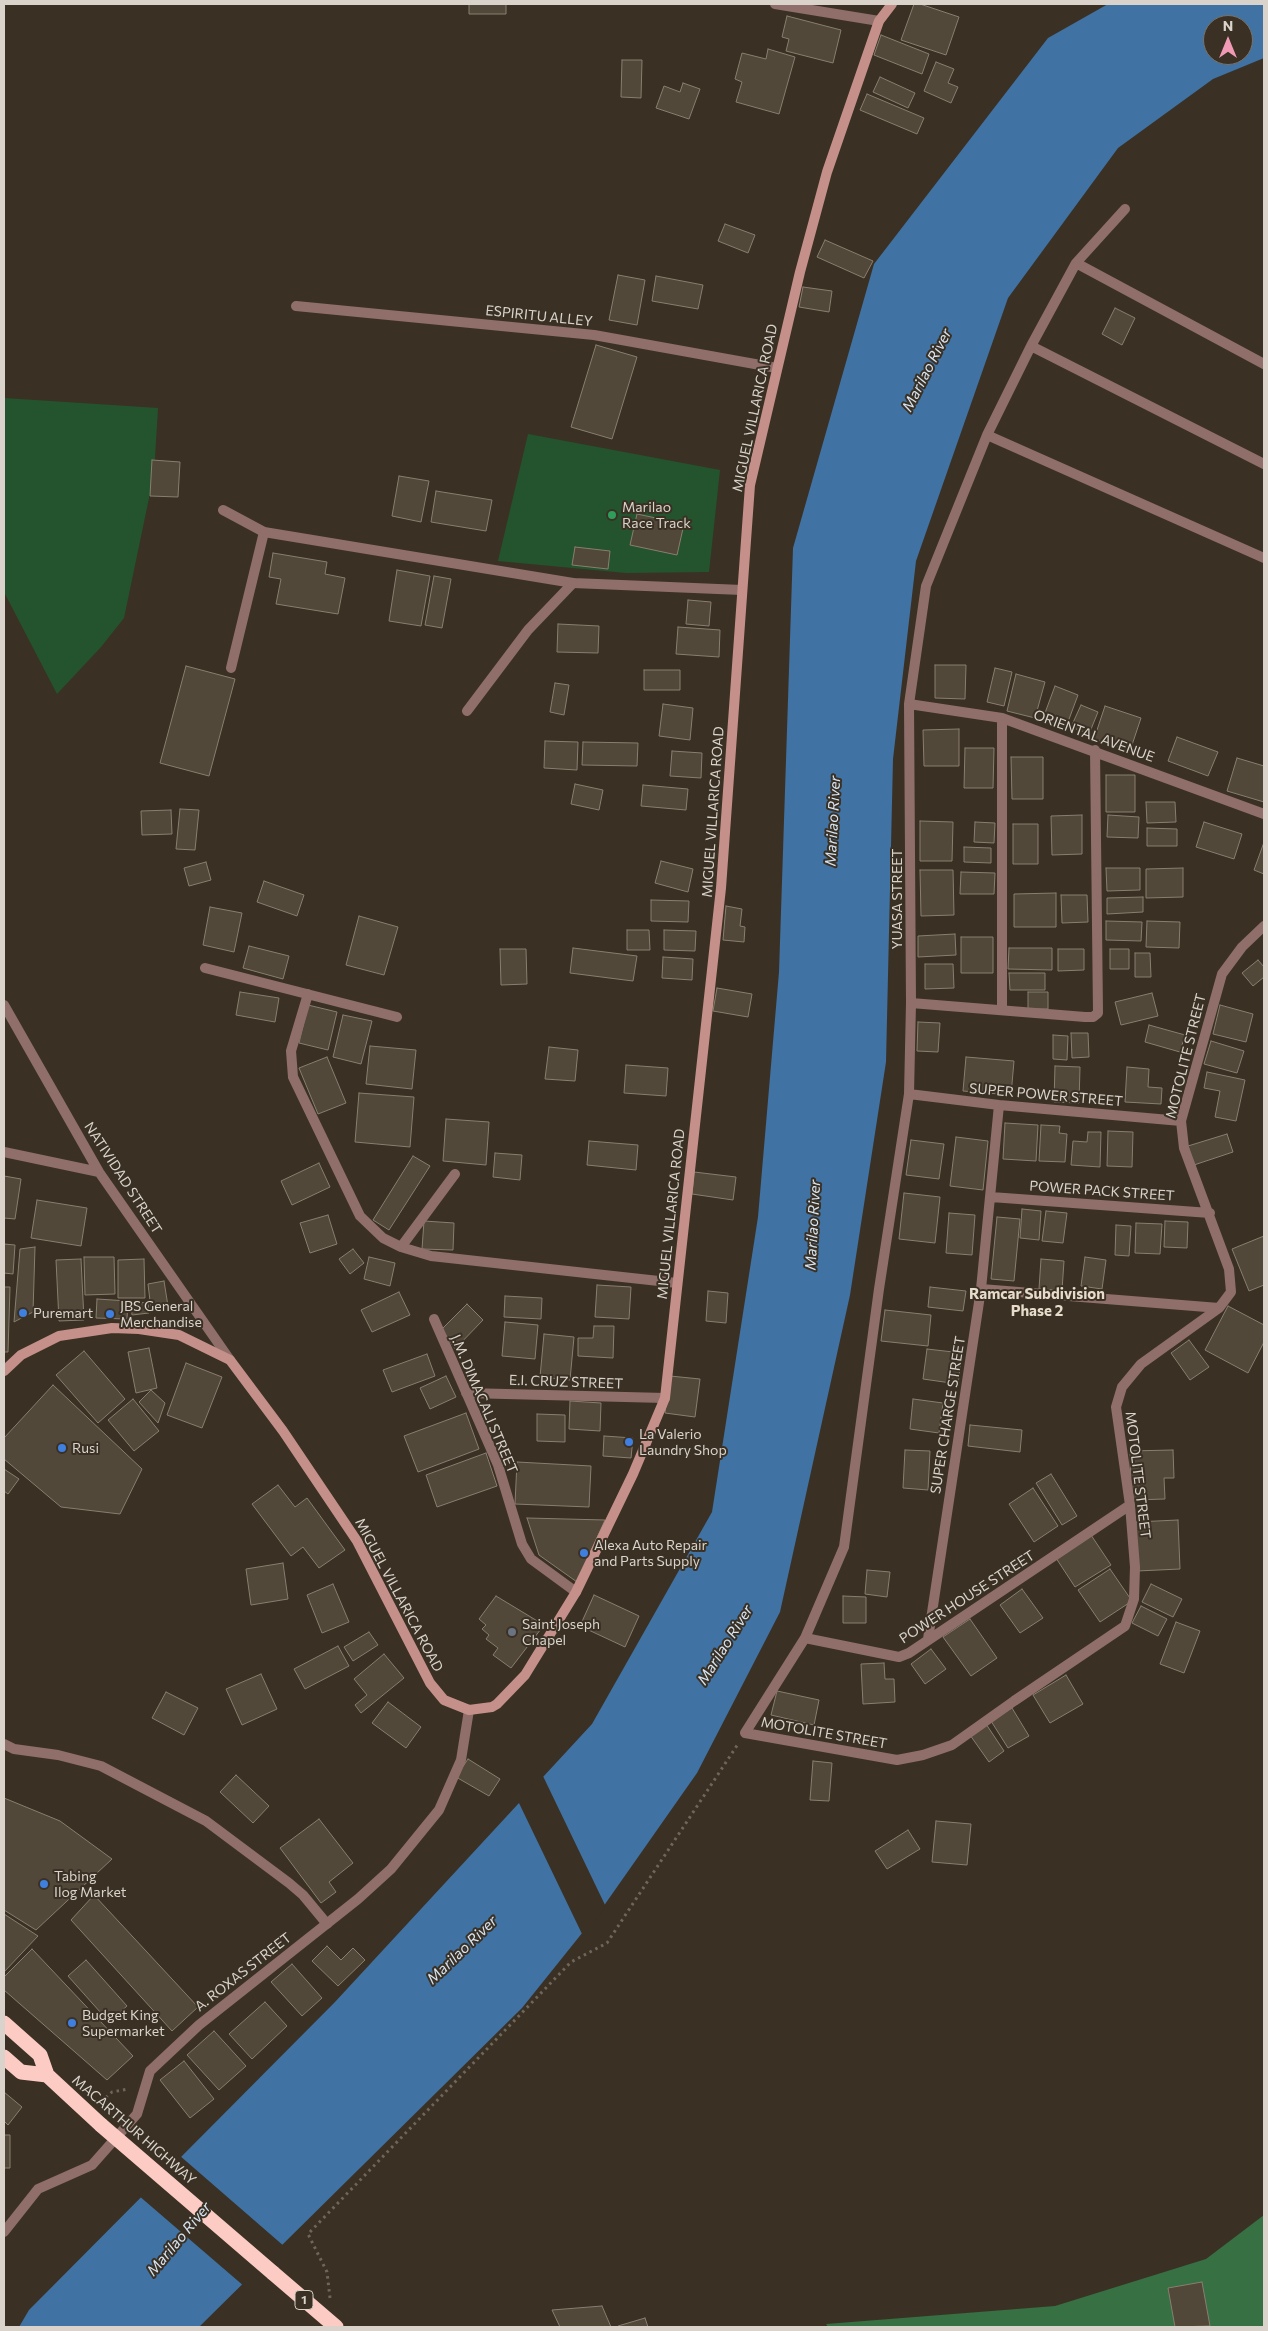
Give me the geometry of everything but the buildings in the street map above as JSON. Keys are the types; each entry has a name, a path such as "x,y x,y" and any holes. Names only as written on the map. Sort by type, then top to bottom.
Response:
{"highway":[{"name":"MACARTHUR HIGHWAY","path":"4,2023 40,2054 47,2075 101,2125 336,2327"},
{"path":"4,2057 21,2072 47,2075"}],"main road":[{"name":"MIGUEL VILLARICA ROAD","path":"4,1371 21,1355 59,1336 112,1328 139,1329 179,1335 230,1360 283,1431 357,1540 430,1684 444,1700 469,1710 498,1704 524,1675 576,1592 634,1474 665,1398 722,888 750,485 777,368 827,172 879,21 892,4"}],"street":[{"path":"775,4 879,21"},
{"name":"YUASA STREET","path":"745,1734 805,1638 844,1546 908,1094 911,1003 909,704 926,586 987,435 1030,346 1076,263 1125,209"},
{"path":"1076,263 1264,364"},
{"name":"ESPIRITU ALLEY","path":"296,306 594,336 777,368"},
{"path":"1030,346 1264,464"},
{"path":"987,435 1264,558"},
{"path":"223,510 264,532 573,583 742,590"},
{"path":"231,668 264,532"},
{"path":"467,711 528,630 573,583"},
{"name":"ORIENTAL AVENUE","path":"909,704 1002,718 1095,750 1264,814"},
{"path":"1002,718 1002,1010"},
{"path":"911,1003 1093,1017 1098,1013 1095,750"},
{"name":"MOTOLITE STREET","path":"745,1734 897,1760 952,1745 1125,1626 1134,1599 1135,1567 1130,1505 1116,1407 1122,1387 1141,1364 1219,1308 1231,1292 1229,1270 1210,1214 1184,1148 1181,1121 1222,974 1242,947 1264,926"},
{"path":"204,968 397,1017"},
{"path":"308,994 291,1051 293,1076 360,1216 383,1238 401,1247 431,1256 677,1283"},
{"name":"NATIVIDAD STREET","path":"4,1005 99,1172 230,1360"},
{"name":"SUPER POWER STREET","path":"908,1094 999,1105 1181,1121"},
{"name":"SUPER CHARGE STREET","path":"928,1639 981,1289 999,1105"},
{"path":"4,1152 99,1172"},
{"path":"401,1247 455,1174"},
{"name":"POWER PACK STREET","path":"991,1197 1210,1214"},
{"path":"981,1289 1219,1308"},
{"name":"J.M. DIMACALI STREET","path":"434,1319 498,1465 522,1544 531,1559 576,1592"},
{"name":"E.I. CRUZ STREET","path":"466,1393 665,1398"},
{"name":"POWER HOUSE STREET","path":"805,1638 899,1657 909,1653 1130,1505"},
{"name":"A. ROXAS STREET","path":"4,2232 38,2189 92,2165 137,2114 150,2071 185,2038 391,1869 439,1810 461,1760 469,1710"},
{"path":"4,1744 14,1749 58,1755 101,1766 206,1821 289,1883 302,1895 326,1924"}],"path":[{"path":"327,2272 308,2234 571,1962 607,1943 745,1734"},
{"path":"112,2092 122,2090"}],"green space":[{"path":"4,398 158,408 154,474 124,618 101,647 57,694 4,592"},
{"name":"Marilao Race Track","path":"528,434 720,470 709,572 626,573 498,561"},
{"path":"1264,2215 1264,2327 828,2327 826,2324 1055,2306 1206,2259"}],"water":[{"name":"Marilao River","path":"1108,4 1264,4 1264,58 1253,63 1253,15 1203,15 1203,65 1247,65 1213,79 1118,148 1008,298 916,561 893,759 886,1062 850,1295 780,1612 697,1773 603,1907 522,2008 199,2327 19,2327 29,2310 335,2002 592,1724 712,1512 758,1217 779,972 793,548 874,264 1048,38"}],"pier":[{"path":"542,1774 606,1907 583,1936 518,1801"},
{"path":"179,2155 285,2247 245,2287 138,2195"}],"place":[{"name":"Marilao Race Track","path":"612,515"},
{"name":"Puremart","path":"23,1313"},
{"name":"JBS General Merchandise","path":"110,1314"},
{"name":"La Valerio Laundry Shop","path":"629,1442"},
{"name":"Rusi","path":"62,1448"},
{"name":"Alexa Auto Repair and Parts Supply","path":"584,1553"},
{"name":"Saint Joseph Chapel","path":"512,1632"},
{"name":"Tabing Ilog Market","path":"44,1884"},
{"name":"Budget King Supermarket","path":"72,2023"}],"district":[{"name":"Ramcar Subdivision Phase 2","path":"1037,1302"}]}
